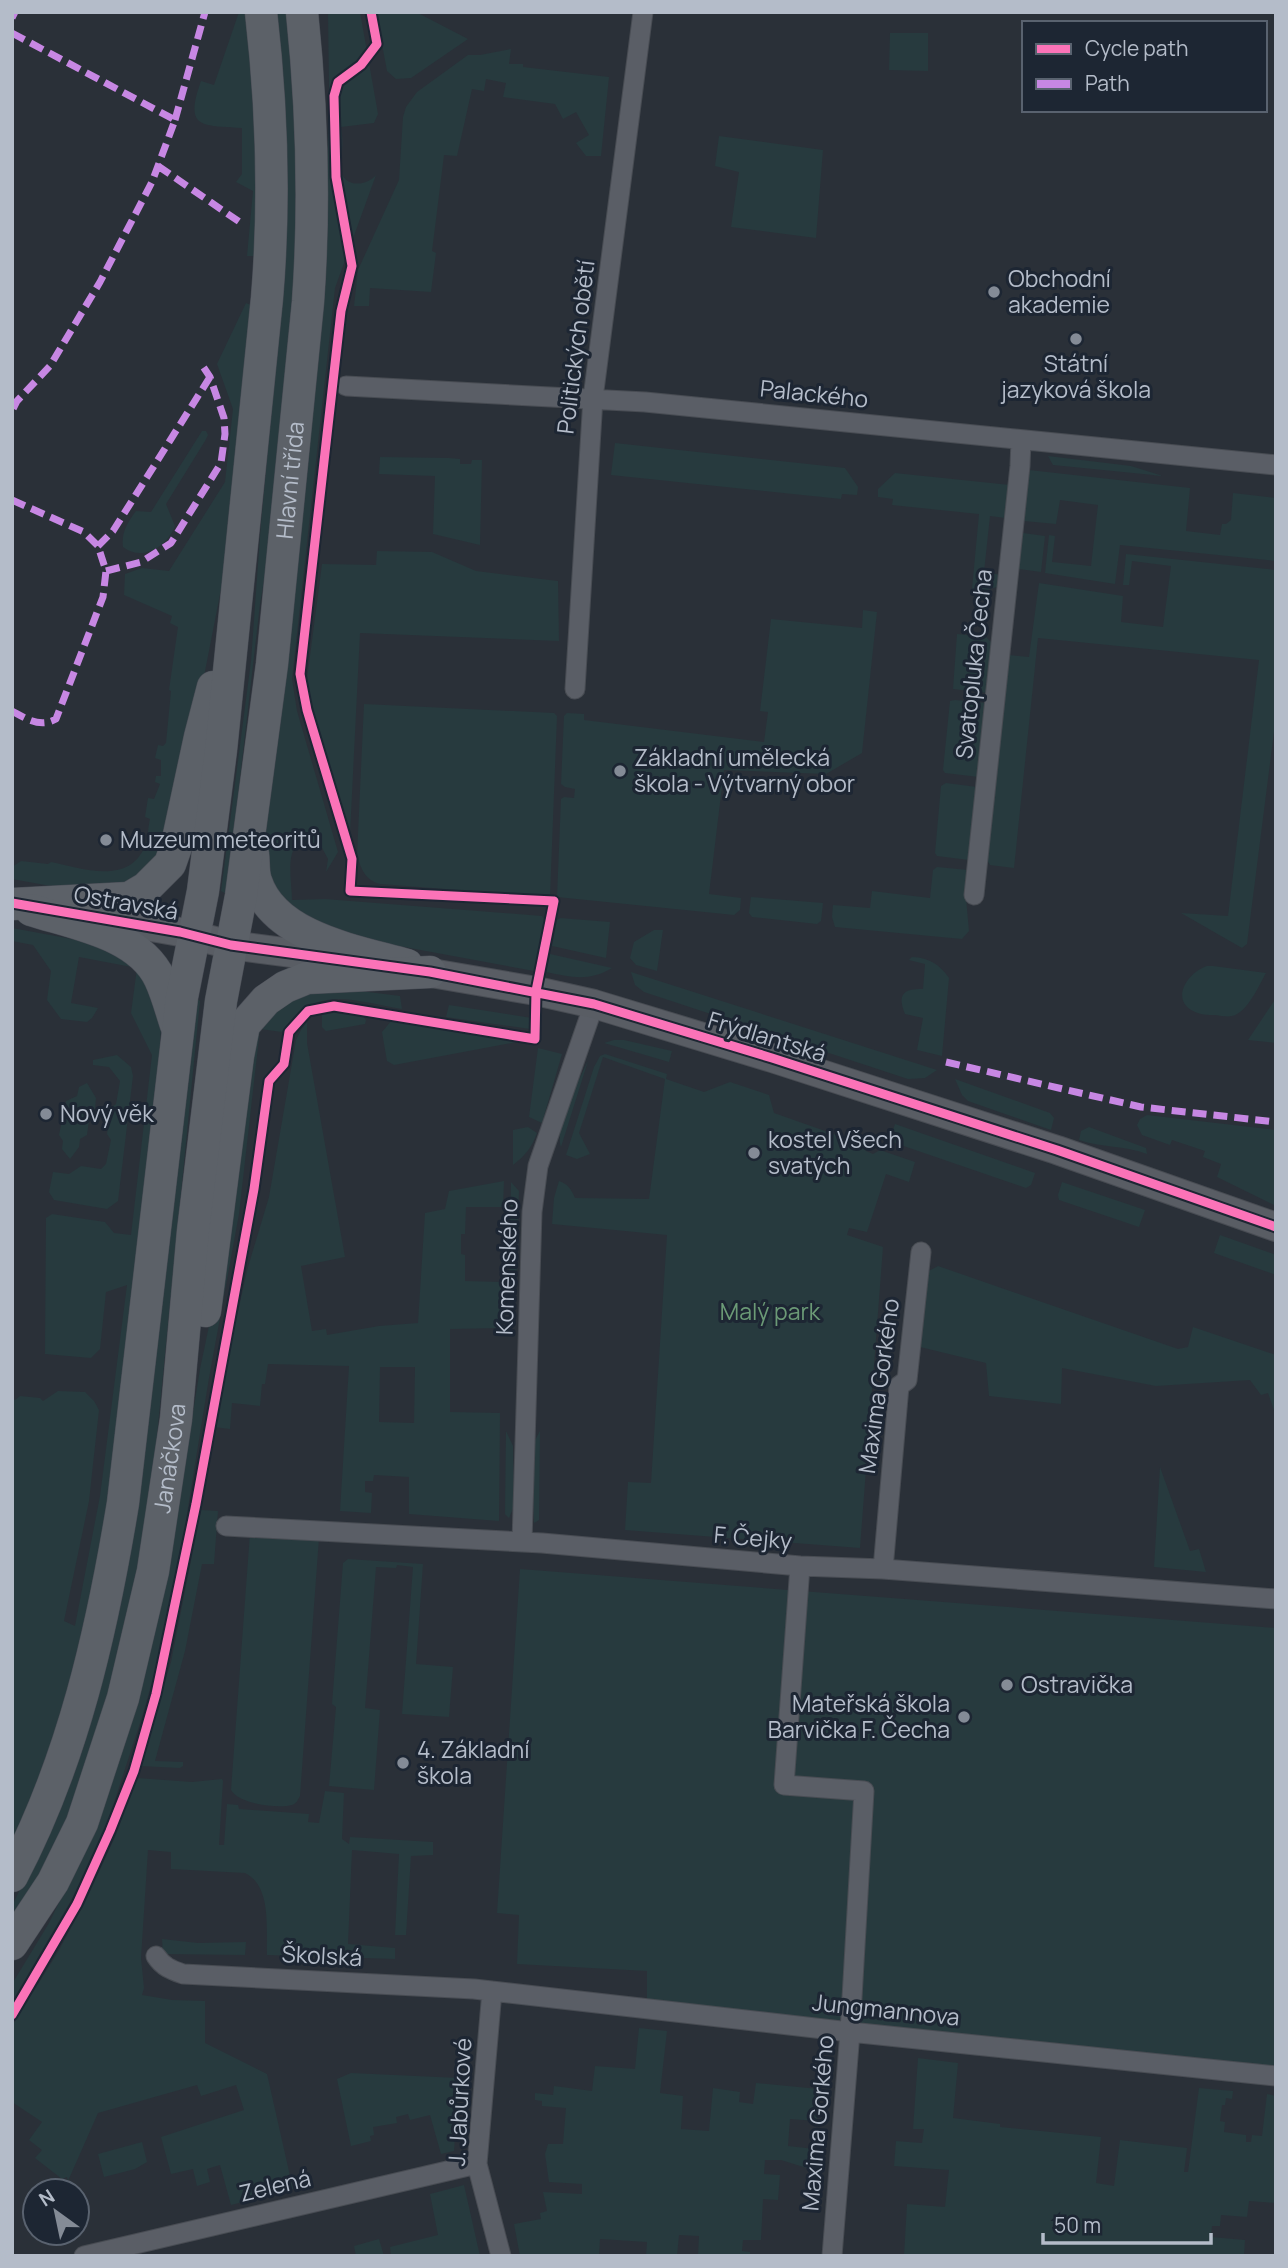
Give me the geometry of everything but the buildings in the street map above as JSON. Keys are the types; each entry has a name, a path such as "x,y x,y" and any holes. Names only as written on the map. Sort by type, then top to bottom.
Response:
{"main road":[{"name":"Hlavní třída","path":"194,935 203,891 220,763 271,246 270,90 261,12"},
{"name":"Hlavní třída","path":"232,946 272,664 308,302 312,247 311,134 310,88 302,12"},
{"path":"311,134 322,12"},
{"path":"13,903 129,898 146,888 170,864 177,844 200,737 237,602"},
{"path":"249,825 256,882 271,908 290,925 321,940 430,972"},
{"path":"13,903 126,942 146,958 159,977 178,1033"},
{"name":"Janáčkova","path":"12,1876 44,1808 66,1747 84,1688 113,1563 135,1413 178,1033 194,935"},
{"name":"Janáčkova","path":"12,1944 53,1882 82,1823 108,1748 133,1660 153,1571 176,1419 192,1230 221,1001 232,946"},
{"path":"176,1419 208,1301 244,1025 266,1000 285,987 307,978 430,972"}],"street":[{"name":"Politických obětí","path":"575,689 593,398 643,12"},
{"name":"Palackého","path":"346,386 593,398 1276,465"},
{"name":"Svatopluka Čecha","path":"974,895 1021,439"},
{"name":"Ostravská","path":"13,903 194,935 232,946"},
{"name":"Frýdlantská","path":"232,946 430,972 594,1004 1044,1146 1276,1227"},
{"name":"Komenského","path":"522,1542 532,1212 536,1177 594,1004"},
{"name":"Maxima Gorkého","path":"883,1569 899,1386 907,1380 921,1252"},
{"name":"F. Čejky","path":"226,1526 522,1542 800,1566 883,1569 1276,1599"},
{"name":"Maxima Gorkého","path":"800,1566 783,1785 864,1791 850,2032 832,2256"},
{"name":"Školská","path":"156,1956 160,1963 183,1974 492,1991"},
{"name":"Jungmannova","path":"492,1991 850,2032 1276,2076"},
{"name":"J. Jabůrkové","path":"492,1991 477,2164 500,2256"},
{"name":"Zelená","path":"84,2256 477,2164"}],"green space":[{"path":"239,12 247,12 255,92 256,256 247,256 253,191 236,182 242,174 242,128 207,124 200,121 194,108 201,81 214,85"},
{"path":"273,12 289,12 297,89 299,246 273,527 260,604 225,893 221,891 251,661 282,300"},
{"path":"328,12 360,12 378,114 374,123 341,127 342,175 355,184 367,182 376,175 335,288 292,679 297,711 338,852 326,872 328,859 321,846 308,842 299,843 291,858 292,900 325,899 542,916 545,921 534,971 323,932 267,885 263,833 326,254"},
{"path":"376,12 416,12 468,39 411,78 396,79 387,71"},
{"path":"890,33 928,33 928,71 889,70"},
{"path":"511,49 509,64 609,77 601,156 586,156 576,143 589,135 576,112 563,119 555,104 503,97 506,83 486,79 484,91 472,89 457,156 444,155 432,251 436,253 431,292 370,288 369,306 354,306 358,270 399,180 406,107 417,92 468,55"},
{"path":"719,136 823,150 816,238 731,227 739,172 715,166"},
{"path":"246,303 251,305 222,584 192,738 167,845 145,879 95,894 12,879 12,867 21,861 51,862 90,870 116,870 128,866 138,858 145,846 150,819 145,817 148,798 154,799 160,784 155,782 156,776 161,776 161,760 155,758 158,745 163,746 166,743 169,690 178,627 170,623 172,616 124,595 125,574 142,568 169,571 225,482 233,409 217,364"},
{"path":"202,431 206,431 208,435 166,504 175,526 171,534 160,546 146,552 138,553 123,547 124,532 133,515 136,511 151,512"},
{"path":"615,443 845,468 858,487 857,495 842,494 841,499 611,475"},
{"path":"1048,456 1131,466 1163,476 1053,465"},
{"path":"380,457 449,458 460,459 460,464 482,460 480,545 433,534 435,476 379,474"},
{"path":"1029,470 1190,488 1186,531 1220,535 1222,524 1231,520 1233,493 1276,498 1276,561 1120,545 1115,584 1045,573 1049,535 1055,536 1052,562 1091,566 1098,505 1060,500 1056,524 1024,521"},
{"path":"895,473 1010,485 1006,518 990,516 984,572 1001,575 1000,586 987,590 972,589 979,514 892,505 893,499 878,497 878,489"},
{"path":"1023,533 1045,536 1041,572 1019,569"},
{"path":"377,551 432,552 476,571 558,581 559,641 360,633 350,834 312,707 307,679 322,564 376,565"},
{"path":"1126,554 1276,570 1276,716 1247,944 1242,948 1181,913 1228,916 1259,660 1038,638 1014,868 990,865 987,860 1009,655 1029,657 1039,583 1123,596 1121,622 1163,627 1171,566 1132,561 1129,585 1123,585"},
{"path":"863,610 877,612 862,753 826,774 724,770 709,894 741,898 740,910 734,915 557,897 561,799 574,798 575,789 561,784 564,716 567,713 584,714 584,720 764,742 768,712 760,711 771,619 862,628"},
{"path":"957,634 986,637 993,644 988,693 953,689"},
{"path":"950,701 987,703 979,777 945,773 943,770"},
{"path":"364,704 554,713 557,716 550,897 380,884 367,877 357,855"},
{"path":"946,783 977,787 969,860 937,856 935,853 941,786"},
{"path":"937,867 968,870 966,898 969,931 962,939 835,927 833,905 870,908 872,891 930,898 933,870"},
{"path":"751,897 823,903 821,921 817,924 752,917 749,913"},
{"path":"560,918 610,922 606,958 552,946 557,920"},
{"path":"12,928 121,948 148,972 162,1009 158,1082 128,1350 100,1564 54,1742 12,1845 12,1397 15,1400 20,1396 40,1398 43,1401 58,1391 85,1392 99,1410 89,1501 64,1621 75,1626 100,1496 127,1285 106,1292 100,1349 91,1358 45,1354 46,1218 52,1214 105,1222 114,1233 131,1235 152,1055 131,1013 137,968 79,957 71,1003 98,1008 87,1022 61,1019 47,1000 51,971 33,945 12,941"},
{"path":"654,930 663,930 657,971 636,965 630,958 634,942"},
{"path":"550,954 612,968 588,977 546,972"},
{"path":"912,957 934,963 949,978 942,1056 917,1050 923,1018 905,1014 902,997 906,991 923,989 925,964 909,960"},
{"path":"1207,966 1266,973 1242,1011 1230,1016 1204,1014 1186,1006 1182,993 1188,980"},
{"path":"631,972 937,1070 925,1078 908,1079 644,992 635,985"},
{"path":"360,991 400,996 402,1009 351,1000 321,1001 295,1017 282,1032 260,1029 239,1214 185,1526 157,1664 106,1827 73,1897 12,2002 12,1984 49,1923 85,1850 170,1556 200,1369 214,1302 244,1057 260,1020 306,993"},
{"path":"1276,998 1276,1043 1248,1040"},
{"path":"197,999 200,1001 150,1506 139,1569 110,1695 69,1818 40,1877 12,1922 12,1906 57,1812"},
{"path":"449,1005 532,1018 530,1029 446,1017"},
{"path":"329,1012 363,1016 365,1024 326,1031 322,1027 322,1014"},
{"path":"392,1020 522,1041 394,1065 387,1061 382,1032"},
{"path":"307,1022 307,1043 345,1257 301,1266 312,1331 326,1329 327,1335 379,1326 418,1323 425,1213 445,1209 449,1191 504,1181 503,1207 466,1207 465,1234 461,1234 461,1254 465,1255 465,1281 502,1282 501,1328 450,1329 450,1412 500,1413 499,1521 409,1514 409,1477 374,1475 373,1481 365,1481 365,1492 372,1493 371,1513 340,1511 349,1366 268,1364 265,1384 262,1384 260,1406 232,1403 230,1429 214,1427 248,1267 269,1197 296,1040","holes":["380,1367 415,1367 414,1423 379,1422"]},
{"path":"614,1040 672,1051 669,1062 604,1043"},
{"path":"538,1048 562,1054 542,1123 529,1117"},
{"name":"Malý park","path":"605,1054 667,1074 666,1079 704,1092 730,1082 769,1095 774,1113 862,1144 866,1151 873,1154 880,1150 915,1162 909,1182 886,1174 867,1232 849,1228 847,1235 883,1247 860,1548 625,1530 628,1482 651,1483 667,1235 552,1224 554,1198 559,1181 569,1187 575,1198 649,1199 665,1079 603,1057 579,1133 590,1154 577,1159 566,1155 594,1067 600,1056"},
{"path":"117,1055 131,1067 133,1076 118,1201 107,1209 54,1200 49,1192 53,1172 69,1174 81,1166 101,1169 106,1164 111,1140 107,1134 110,1108 116,1104 120,1081 109,1067 93,1065 93,1060"},
{"path":"588,1061 561,1147 564,1116"},
{"path":"955,1079 1050,1113 1054,1118 1051,1130 968,1101 962,1095"},
{"path":"87,1083 96,1098 95,1109 90,1113 87,1135 80,1139 79,1147 70,1159 62,1149 63,1141 59,1135 66,1101 77,1096 79,1087"},
{"path":"1147,1115 1276,1130 1276,1206 1217,1177 1221,1164 1203,1157 1205,1151 1172,1140 1170,1145 1142,1135 1137,1125 1140,1119"},
{"path":"895,1124 1035,1173 1031,1185 1026,1188 889,1141"},
{"path":"528,1127 537,1133 528,1151 513,1165 513,1130"},
{"path":"1089,1127 1146,1148 1147,1154 1079,1140 1081,1131"},
{"path":"511,1182 519,1191 517,1242 510,1242"},
{"path":"1062,1182 1145,1210 1139,1227 1059,1200"},
{"path":"1220,1235 1276,1255 1276,1275 1214,1253"},
{"path":"517,1248 516,1293 509,1308 510,1249"},
{"path":"938,1266 1178,1349 1188,1347 1193,1327 1276,1355 1276,1416 1268,1393 1261,1395 1250,1380 1156,1386 1062,1368 1061,1404 989,1396 986,1363 916,1346 927,1272"},
{"path":"506,1431 513,1446 514,1506 509,1518 505,1514"},
{"path":"540,1431 539,1520 534,1523 532,1446"},
{"path":"1160,1467 1190,1551 1199,1549 1206,1572 1154,1567"},
{"path":"201,1510 218,1511 214,1564 202,1564 185,1651 155,1761 183,1762 183,1766 140,1766 171,1662"},
{"path":"250,1533 319,1538 300,1796 295,1803 286,1806 250,1802 231,1790"},
{"path":"348,1559 423,1564 416,1664 453,1667 449,1717 402,1714 413,1567 376,1567 365,1708 380,1710 374,1790 329,1786 336,1707 332,1704 343,1563"},
{"path":"520,1569 1276,1628 1276,2067 647,2001 647,1971 517,1964 519,1915 497,1913"},
{"path":"137,1778 192,1782 222,1779 219,1845 224,1845 227,1804 238,1805 239,1809 309,1814 308,1822 319,1823 325,1791 344,1793 342,1839 349,1844 350,1837 433,1842 433,1855 411,1856 406,1935 395,1935 399,1854 352,1850 348,1944 395,1948 395,1959 267,1955 264,1898 254,1879 245,1873 171,1869 171,1852 148,1850 141,1958 144,1988 142,1995 172,2000 205,2001 205,2043 267,2074 293,2189 231,2205 220,2165 207,2169 210,2182 197,2186 193,2169 171,2174 161,2137 244,2110 236,2085 201,2096 197,2085 98,2113 70,2177 59,2177 35,2158 42,2150 29,2140 42,2122 12,2102 12,2026 58,1952 115,1837"},
{"path":"162,1939 198,1943 246,1942 245,1955 163,1954"},
{"path":"639,2028 667,2031 660,2093 683,2096 681,2129 709,2131 713,2088 740,2092 739,2102 753,2104 756,2083 819,2089 817,2121 790,2119 788,2146 815,2149 813,2170 781,2160 765,2160 764,2174 780,2175 778,2200 763,2199 761,2240 743,2240 742,2251 750,2252 750,2256 698,2256 699,2236 679,2235 677,2256 646,2256 647,2242 600,2239 599,2256 520,2256 514,2224 541,2219 540,2213 547,2211 543,2192 582,2194 582,2184 549,2182 545,2154 548,2144 563,2144 566,2108 542,2106 542,2101 535,2100 535,2093 553,2095 554,2086 592,2091 595,2066 635,2069"},
{"path":"918,2058 958,2063 953,2118 1000,2124 1000,2127 1101,2137 1096,2183 1114,2186 1120,2140 1187,2148 1184,2172 1188,2172 1199,2088 1233,2091 1232,2099 1226,2098 1225,2105 1222,2105 1220,2121 1225,2122 1224,2132 1246,2135 1246,2142 1251,2142 1252,2135 1262,2136 1267,2094 1276,2096 1276,2203 1249,2201 1247,2217 1221,2215 1220,2226 1212,2226 1211,2237 1245,2240 1244,2256 904,2256 907,2204 945,2207 949,2170 894,2166 896,2141 922,2143 924,2129 913,2129"},
{"path":"351,2073 459,2078 454,2151 441,2154 430,2115 410,2120 408,2114 396,2117 397,2123 373,2127 374,2135 370,2136 371,2141 351,2146 337,2079"},
{"path":"142,2142 147,2162 135,2169 104,2177 98,2154"},
{"path":"464,2185 480,2256 391,2256 390,2247 438,2235 430,2194"},
{"path":"379,2239 384,2256 356,2256 354,2246"}],"marked path":[{"path":"12,18 15,12"},
{"path":"175,120 205,12"},
{"path":"12,33 175,120 152,182 100,282 50,366 17,401 12,411"},
{"path":"158,166 244,225"},
{"path":"106,571 141,562 171,543 221,463 224,418 210,377 202,365"},
{"path":"98,546 113,531 210,377"},
{"path":"12,500 84,532 98,546 106,571 103,597 56,719 39,723 12,711"},
{"path":"946,1062 1141,1107 1276,1122"}],"cycle path":[{"path":"12,2015 77,1904 110,1831 134,1771 156,1694 196,1504 254,1189 269,1081 284,1064 289,1032 308,1011 334,1006 535,1039 536,991 554,901 350,891 352,859 307,710 300,674 341,311 352,266 336,177 334,96 338,82 361,65 377,44 371,12"},
{"path":"12,903 180,932 231,945 430,972 594,1004 1057,1150 1276,1227"}],"place":[{"name":"Obchodní akademie","path":"994,292"},
{"name":"Státní jazyková škola","path":"1076,339"},
{"name":"Základní umělecká škola - Výtvarný obor","path":"620,771"},
{"name":"Muzeum meteoritů","path":"106,840"},
{"name":"Nový věk","path":"46,1114"},
{"name":"kostel Všech svatých","path":"754,1153"},
{"name":"Ostravička","path":"1007,1685"},
{"name":"Mateřská škola Barvička F. Čecha","path":"964,1717"},
{"name":"4. Základní škola","path":"403,1763"}]}
